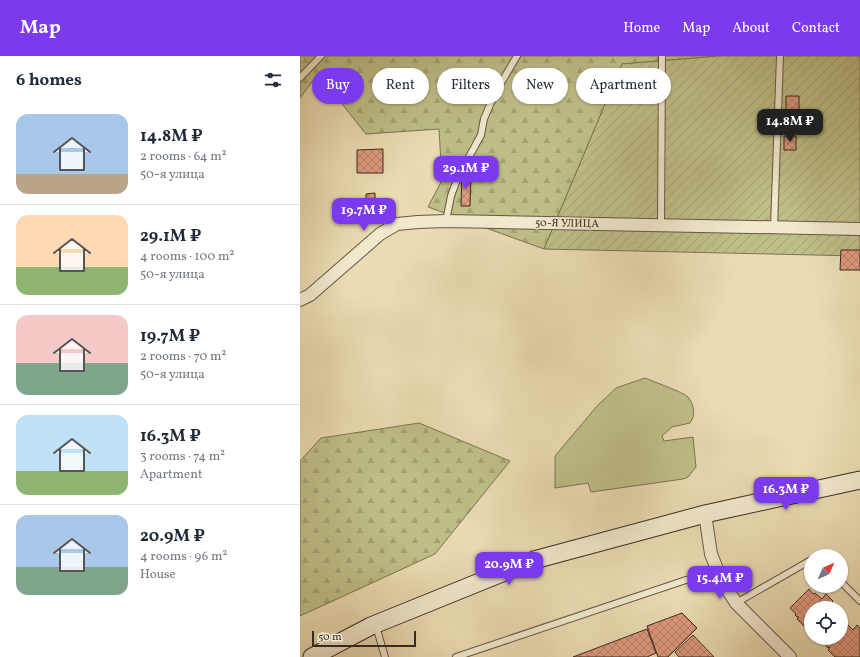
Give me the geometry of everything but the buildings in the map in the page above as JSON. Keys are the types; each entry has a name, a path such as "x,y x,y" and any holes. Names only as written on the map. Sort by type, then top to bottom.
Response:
{"street":[{"name":"50-Я УЛИЦА","path":"300,300 310,295 380,234 398,224 446,221 860,230"},
{"path":"312,657 375,624 534,560 705,514 860,480"},
{"path":"705,514 711,554 719,573 736,603 790,657"}],"lane":[{"path":"300,78 321,56"},
{"path":"446,221 451,196 458,177 481,135 484,119 495,93 517,56"},
{"path":"660,226 662,56"},
{"path":"774,228 780,56"},
{"path":"736,603 804,564"},
{"path":"456,657 686,580 719,573"},
{"path":"848,589 860,601"},
{"path":"375,624 385,657"}],"green space":[{"path":"300,56 719,56 622,64 620,68 576,68 576,104 605,104 544,249 428,207 442,180 439,129 366,134 342,104 364,104 364,68 312,68 312,82 300,98"},
{"path":"719,56 860,56 860,256 544,249 605,104 671,104 671,68 620,68 622,64"},
{"path":"645,378 685,395 692,403 694,413 690,423 672,427 662,436 664,441 693,437 696,467 688,477 683,479 591,492 588,483 555,488 555,456 597,406 616,388"},
{"path":"419,423 510,461 435,554 300,616 300,461 321,438"}]}
